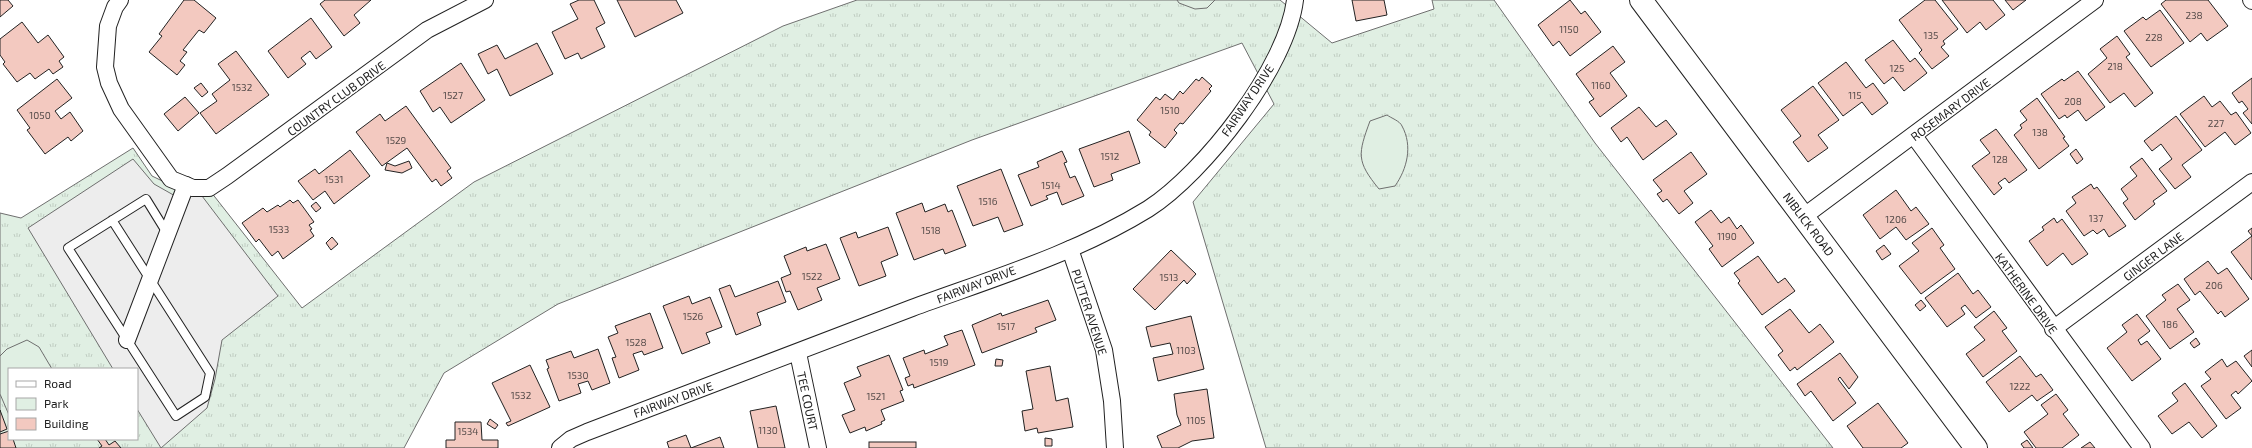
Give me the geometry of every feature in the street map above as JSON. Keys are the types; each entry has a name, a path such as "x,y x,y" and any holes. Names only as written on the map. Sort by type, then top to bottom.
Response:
{"main road":[{"name":"NIBLICK ROAD","path":"1641,0 1976,448"}],"street":[{"name":"COUNTRY CLUB DRIVE","path":"112,2 108,26 105,67 109,84 121,109 171,179 193,188 209,188 426,30 485,0"},
{"name":"FAIRWAY DRIVE","path":"560,448 571,439 587,432 1070,249 1148,208 1178,186 1203,161 1237,118 1276,56 1284,37 1295,0"},
{"name":"ROSEMARY DRIVE","path":"1803,217 2095,0"},
{"name":"KATHERINE DRIVE","path":"1914,136 2053,329 2142,448"},
{"name":"GINGER LANE","path":"2053,329 2252,182"},
{"path":"127,340 186,185"},
{"name":"PUTTER AVENUE","path":"1070,249 1104,350 1112,401 1115,448"},
{"name":"TEE COURT","path":"798,353 818,448"}],"lane":[{"path":"112,220 210,373 205,397 176,416 68,248 112,220 146,199 168,234"}],"green space":[{"path":"857,0 1280,0 1332,43 1434,9 1432,0 1494,0 1595,143 1833,448 1266,448 1193,202 1274,104 1242,43 972,140 558,304 444,373 404,448 0,448 0,213 21,218 133,148 152,176 185,192 211,192 302,308 474,182 783,26"},
{"path":"1177,0 1215,0 1207,8 1195,9 1179,3"},
{"path":"1387,115 1401,124 1408,149 1403,172 1395,186 1379,189 1366,171 1361,157 1363,142 1370,121"},
{"path":"27,340 39,347 51,368 8,368 8,413 0,394 0,356 7,349"}],"shaded area":[{"path":"133,159 154,184 177,197 202,196 278,296 222,340 215,379 207,408 161,448 138,411 138,368 112,368 28,228"}],"building":[{"path":"0,0 8,0 13,6 0,17"},
{"path":"184,0 194,0 216,18 204,33 199,30 183,50 187,52 180,61 185,65 177,75 149,52 162,36 159,34"},
{"path":"325,0 371,0 354,15 360,23 344,36 320,4"},
{"path":"579,0 594,0 605,23 596,28 605,47 581,59 578,53 565,59 552,32 578,19 570,4"},
{"path":"617,0 676,0 683,13 635,37"},
{"path":"1352,0 1384,0 1387,15 1356,21"},
{"path":"1570,0 1581,14 1585,11 1601,32 1570,56 1559,41 1553,46 1538,25"},
{"path":"1925,0 1935,0 1958,29 1943,41 1945,44 1941,47 1949,56 1932,69 1919,53 1922,50 1899,20"},
{"path":"1942,0 1993,0 2005,15 1986,30 1980,22 1967,33"},
{"path":"2005,0 2026,0 2013,10"},
{"path":"2166,0 2208,0 2228,26 2207,41 2201,33 2190,42 2161,4"},
{"path":"2160,10 2184,43 2151,67 2124,31 2143,17 2146,20"},
{"path":"311,18 332,47 316,59 310,51 301,58 306,64 288,78 268,51"},
{"path":"22,22 38,43 48,35 64,57 59,61 63,67 53,74 49,69 35,79 30,73 17,82 3,64 5,62 0,55 0,39"},
{"path":"2117,36 2130,54 2126,57 2153,93 2135,107 2124,93 2110,103 2088,74 2107,58 2100,49"},
{"path":"1893,40 1910,62 1915,58 1927,73 1904,91 1893,77 1884,84 1865,60"},
{"path":"537,43 553,74 510,96 497,69 488,74 478,54 497,45 505,59"},
{"path":"1613,46 1625,62 1610,73 1627,96 1600,117 1589,102 1594,99 1576,74"},
{"path":"236,51 269,95 216,134 200,113 217,101 212,94 230,80 218,64"},
{"path":"1846,62 1866,88 1873,83 1888,103 1872,115 1862,102 1843,116 1818,83"},
{"path":"461,63 485,100 451,123 440,107 433,112 420,91"},
{"path":"2078,71 2105,107 2086,121 2078,110 2067,118 2065,115 2059,119 2041,94 2062,79 2064,81"},
{"path":"1202,77 1212,86 1209,89 1211,91 1183,124 1180,123 1174,130 1177,133 1165,148 1149,135 1151,132 1137,120 1156,97 1160,100 1165,94 1173,100 1180,91 1183,94 1196,79 1199,81"},
{"path":"2252,78 2252,124 2243,113 2248,109 2242,101 2239,103 2232,93"},
{"path":"57,79 72,98 55,111 61,119 70,112 83,131 71,141 68,137 45,154 27,130 30,128 17,110"},
{"path":"201,83 208,92 202,97 194,88"},
{"path":"1813,86 1839,120 1818,135 1828,148 1808,162 1793,142 1801,136 1781,110"},
{"path":"2204,96 2212,107 2220,101 2231,115 2236,112 2251,133 2235,145 2225,132 2205,147 2180,114"},
{"path":"185,97 199,113 178,131 164,114"},
{"path":"2037,98 2065,137 2063,138 2069,146 2039,169 2014,135 2022,128 2020,125 2027,120 2020,111"},
{"path":"406,106 451,168 447,171 452,178 441,186 436,179 432,182 407,148 382,166 356,132 380,114 385,121"},
{"path":"1639,107 1656,127 1666,120 1677,134 1643,160 1627,137 1621,142 1611,128"},
{"path":"2176,116 2202,150 2182,165 2191,177 2175,189 2159,169 2172,159 2161,144 2152,151 2144,141"},
{"path":"1996,129 2027,170 2009,183 2005,178 1998,183 2002,188 1994,195 1972,166 1990,153 1980,140"},
{"path":"1129,131 1140,163 1111,174 1113,180 1094,187 1079,149"},
{"path":"2076,149 2083,159 2077,164 2070,154"},
{"path":"350,150 370,176 334,204 325,191 313,200 298,181 315,169 319,174"},
{"path":"1062,151 1067,162 1064,163 1070,178 1075,176 1084,196 1062,205 1057,192 1046,196 1048,199 1031,206 1018,175 1039,167 1037,162"},
{"path":"1691,152 1707,174 1684,191 1693,203 1679,214 1667,199 1663,202 1657,194 1662,191 1653,180"},
{"path":"2142,158 2167,191 2153,201 2155,204 2135,220 2123,203 2128,199 2121,189 2137,176 2130,167"},
{"path":"409,161 412,168 402,173 385,170 387,163 395,166"},
{"path":"1001,169 1023,225 1004,232 998,217 973,226 957,186"},
{"path":"2091,184 2094,189 2097,187 2126,226 2109,237 2104,229 2097,234 2093,230 2084,236 2066,211 2076,203 2072,197"},
{"path":"1896,190 1911,211 1916,207 1929,224 1906,240 1896,227 1880,239 1863,215"},
{"path":"290,200 293,203 298,200 314,222 309,225 314,236 283,259 278,251 272,256 259,239 256,242 242,223 263,208 267,212 278,205 280,207"},
{"path":"316,202 321,208 316,212 311,206"},
{"path":"922,203 925,212 945,204 948,212 952,210 966,246 945,254 943,249 914,260 896,213"},
{"path":"1711,210 1721,223 1729,217 1737,229 1741,225 1754,243 1722,267 1709,249 1713,246 1695,222"},
{"path":"2054,218 2057,223 2062,219 2088,254 2072,265 2063,253 2047,266 2029,241 2044,230 2042,227"},
{"path":"888,227 898,255 881,262 886,276 859,286 840,238 856,232 858,238"},
{"path":"1932,228 1944,245 1940,248 1955,269 1921,294 1899,266 1919,251 1912,243"},
{"path":"2252,228 2252,236 2248,231"},
{"path":"2252,236 2252,280 2231,252"},
{"path":"332,237 338,244 331,250 326,243"},
{"path":"826,244 840,279 817,288 822,300 798,310 790,291 786,292 781,278 791,274 784,256 806,247 807,251"},
{"path":"1884,245 1891,254 1882,260 1876,251"},
{"path":"1171,250 1196,274 1187,284 1184,280 1155,310 1133,289"},
{"path":"1758,256 1778,283 1785,278 1795,291 1762,315 1738,283 1740,281 1734,273"},
{"path":"2208,261 2218,274 2227,268 2249,299 2225,317 2221,311 2218,314 2200,291 2195,295 2184,279"},
{"path":"1958,273 1973,294 1978,290 1991,307 1976,318 1965,305 1961,308 1965,314 1947,327 1925,298"},
{"path":"778,281 786,302 757,313 761,325 736,335 719,289 730,285 735,297"},
{"path":"2178,284 2190,300 2177,309 2194,332 2170,349 2146,316 2166,300 2162,295"},
{"path":"689,296 692,304 710,297 722,327 706,333 710,343 682,354 663,306"},
{"path":"1048,300 1056,320 1035,328 1037,332 982,353 972,325 1001,313 1002,316"},
{"path":"1921,300 1926,306 1920,311 1915,305"},
{"path":"1790,309 1809,333 1820,324 1834,342 1797,370 1795,367 1790,371 1778,355 1783,351 1765,327"},
{"path":"1994,311 2007,328 2002,331 2017,351 1983,377 1966,354 1985,340 1974,327"},
{"path":"650,313 663,348 644,355 642,351 633,354 639,370 619,378 612,358 616,357 608,337 618,333 615,326"},
{"path":"2137,314 2150,331 2138,340 2141,345 2147,341 2161,359 2132,381 2107,348 2127,332 2122,325"},
{"path":"1191,316 1204,369 1158,381 1153,358 1173,354 1170,343 1151,347 1146,327"},
{"path":"962,330 975,365 914,388 913,384 908,386 905,378 910,376 903,358 924,350 925,354 948,345 944,336"},
{"path":"2196,338 2200,344 2194,348 2190,343"},
{"path":"598,349 610,383 592,390 588,381 578,384 581,393 559,401 547,369 549,368 546,360 571,351 574,358"},
{"path":"2252,350 2252,367 2244,356"},
{"path":"1840,353 1858,377 1849,389 1840,377 1838,379 1856,403 1833,421 1811,391 1805,396 1797,384"},
{"path":"889,355 903,390 900,391 904,401 881,410 885,420 881,422 882,424 866,431 865,427 850,433 842,415 855,410 844,383 861,376 857,367"},
{"path":"2020,356 2036,377 2041,374 2053,390 2037,401 2032,395 2009,412 1986,382"},
{"path":"996,359 1003,360 1002,366 995,366"},
{"path":"2222,359 2227,367 2236,361 2252,381 2238,394 2236,391 2231,395 2241,408 2226,419 2201,386 2211,379 2205,372"},
{"path":"530,365 550,407 508,426 506,423 511,421 492,383"},
{"path":"1050,366 1056,401 1068,398 1073,427 1038,433 1037,428 1025,431 1022,411 1033,409 1026,371"},
{"path":"2185,383 2217,426 2202,438 2189,422 2172,434 2158,416 2178,401 2172,393"},
{"path":"1207,389 1214,438 1192,441 1178,448 1162,448 1157,436 1181,425 1177,415 1174,394"},
{"path":"2056,394 2068,410 2063,414 2079,435 2062,448 2036,448 2024,432 2048,414 2041,405"},
{"path":"1878,403 1908,443 1901,448 1863,448 1847,426"},
{"path":"776,406 785,448 758,448 750,411"},
{"path":"0,410 7,429 0,432"},
{"path":"490,419 498,425 495,429 487,424"},
{"path":"455,422 481,422 482,440 498,440 498,448 446,448 446,440 455,440"},
{"path":"8,431 8,440 13,440 16,448 0,448 0,434"},
{"path":"686,435 691,448 669,448 667,442"},
{"path":"720,437 724,448 691,448"},
{"path":"1045,438 1052,439 1052,446 1045,446"},
{"path":"98,440 106,440 109,445 115,441 121,448 99,448 102,446"},
{"path":"2027,440 2033,448 2024,448 2021,444"},
{"path":"869,442 916,442 916,448 869,448"},
{"path":"2090,442 2095,448 2081,448"}]}
